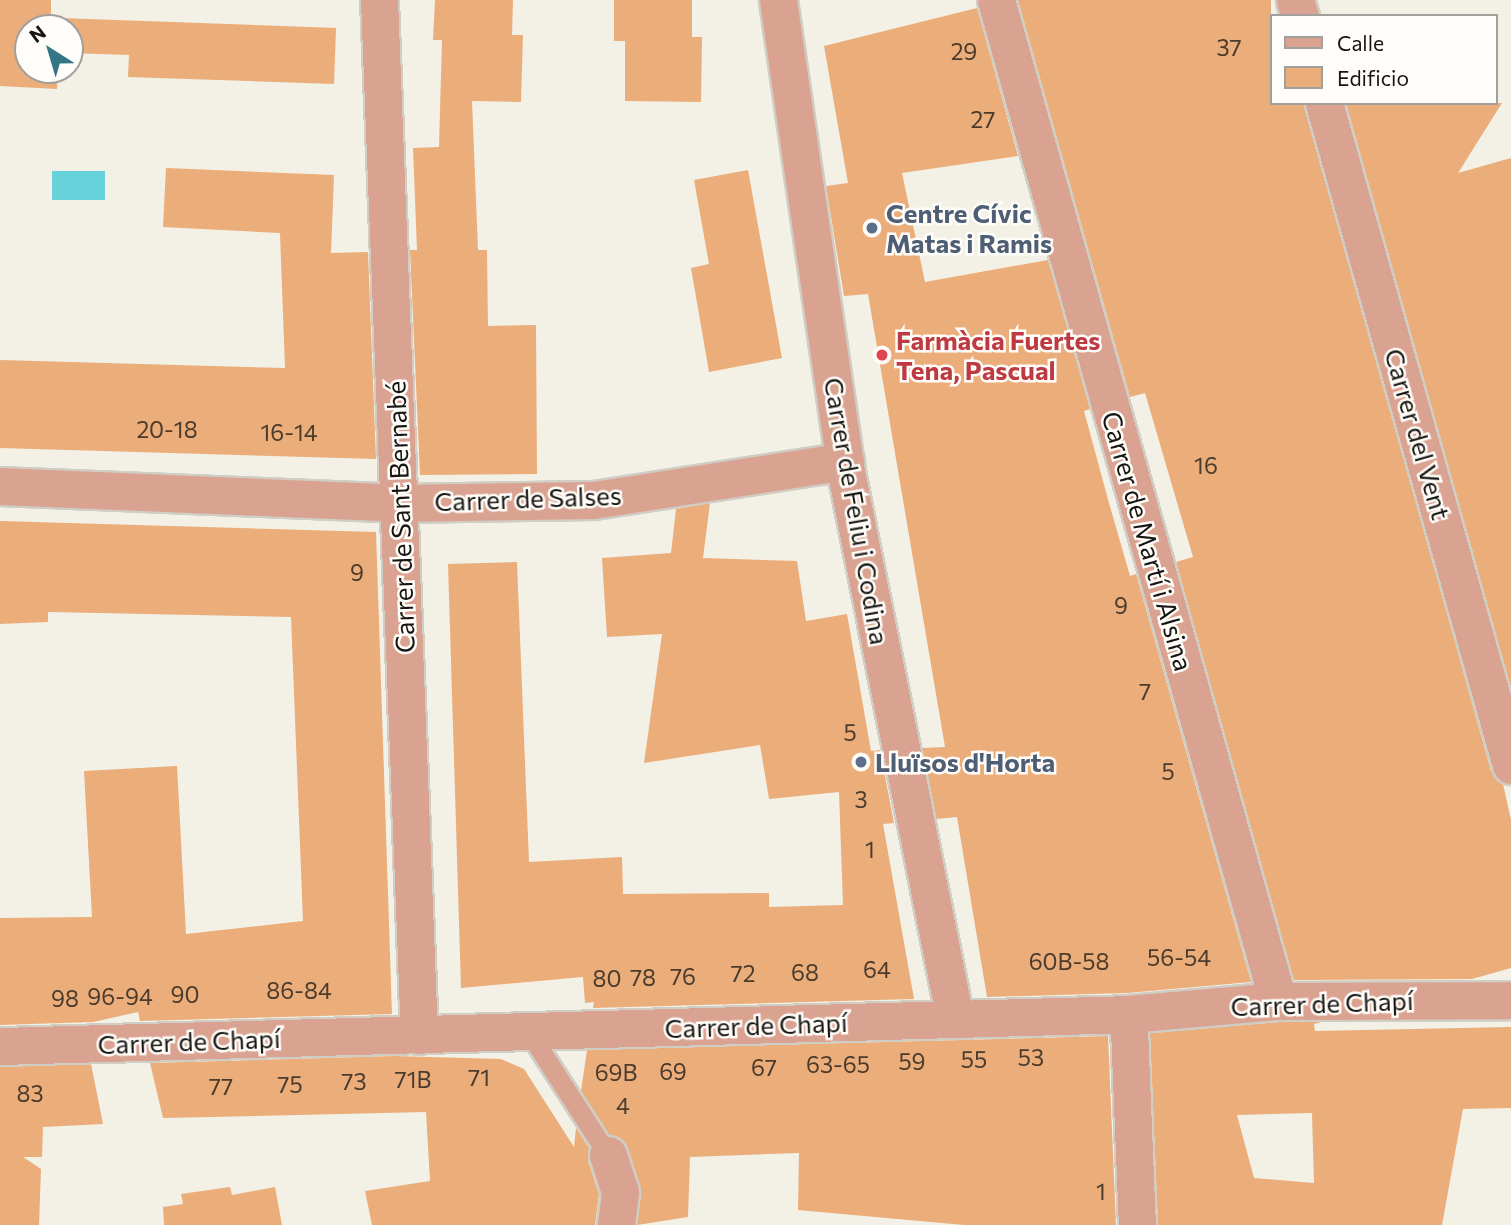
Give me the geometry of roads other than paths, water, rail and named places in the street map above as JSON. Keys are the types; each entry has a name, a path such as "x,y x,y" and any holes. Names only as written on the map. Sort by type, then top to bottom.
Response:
{"street":[{"name":"Carrer de Sant Bernabé","path":"379,0 419,1034"},
{"name":"Carrer de Feliu i Codina","path":"778,0 845,461 955,1019"},
{"name":"Carrer de Martí i Alsina","path":"996,0 1278,1001"},
{"name":"Carrer del Vent","path":"1325,105 1511,765"},
{"name":"Carrer de Salses","path":"0,486 399,503 594,500 845,461"},
{"name":"Carrer de Chapí","path":"0,1046 1128,1014 1278,1001 1511,1000"},
{"path":"1129,1028 1137,1225"},
{"path":"608,1155 620,1192 616,1225"}],"lane":[{"path":"528,1031 608,1155"}],"water":[{"path":"52,171 105,171 105,200 52,200"}],"place":[{"name":"Centre Cívic Matas i Ramis","path":"872,228"},
{"name":"Farmàcia Fuertes Tena, Pascual","path":"882,355"},
{"name":"Lluïsos d'Horta","path":"861,762"}]}
